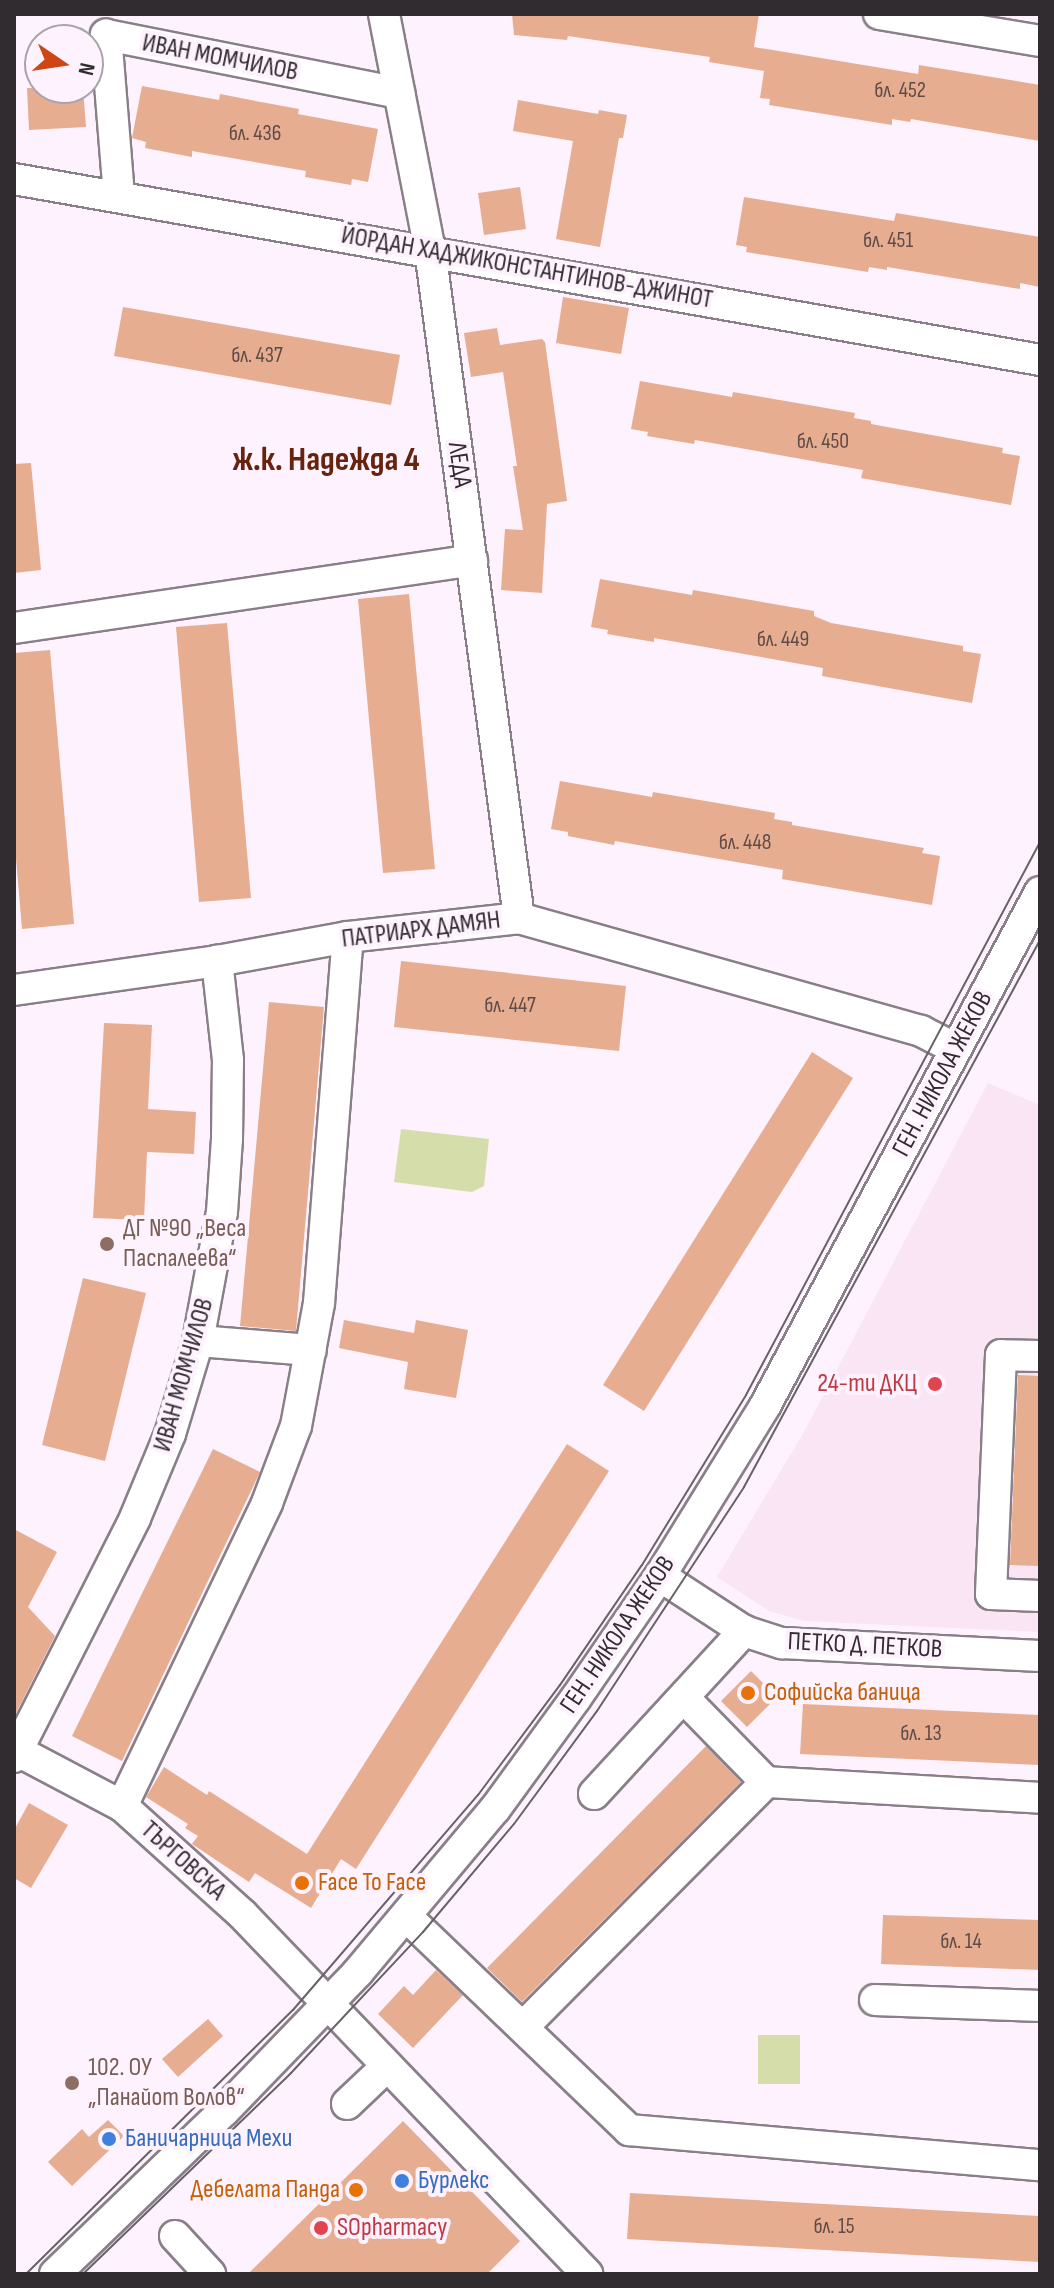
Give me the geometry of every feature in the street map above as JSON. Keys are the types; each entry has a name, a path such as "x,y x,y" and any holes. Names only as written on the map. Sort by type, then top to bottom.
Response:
{"street":[{"name":"ЛЕДА","path":"384,14 430,250 519,918"},
{"path":"879,14 1040,41"},
{"name":"ИВАН МОМЧИЛОВ","path":"119,196 106,35 399,93"},
{"name":"ЙОРДАН ХАДЖИКОНСТАНТИНОВ-ДЖИНОТ","path":"14,179 1040,360"},
{"path":"14,628 472,560"},
{"name":"ГЕН. НИКОЛА ЖЕКОВ","path":"55,2274 328,2005 407,1917 495,1809 660,1576 765,1406 956,1049 1037,905"},
{"name":"ПАТРИАРХ ДАМЯН","path":"14,990 217,961 348,937 519,918 921,1031 956,1049"},
{"path":"122,1806 267,1503 296,1426 319,1303 348,937"},
{"name":"ИВАН МОМЧИЛОВ","path":"15,1752 135,1518 170,1434 198,1341 222,1212 227,1139 228,1060 217,961"},
{"path":"198,1341 311,1350"},
{"path":"1040,1356 1001,1355 991,1594 1040,1596"},
{"name":"ПЕТКО Д. ПЕТКОВ","path":"660,1576 744,1631 782,1643 1040,1656"},
{"path":"594,1794 744,1631"},
{"path":"684,1698 766,1782 1040,1798"},
{"name":"ТЪРГОВСКА","path":"15,1752 122,1806 242,1914 328,2005"},
{"path":"524,2026 766,1782"},
{"path":"407,1917 629,2130 1040,2165"},
{"path":"875,2000 1040,2006"},
{"path":"328,2005 587,2274"},
{"path":"347,2104 386,2067"},
{"path":"175,2236 210,2274"}],"shaded area":[{"name":"24-ти ДКЦ","path":"988,1083 1040,1105 1040,1632 804,1621 769,1611 717,1577 804,1432"}],"green space":[{"path":"401,1129 489,1139 484,1186 472,1192 394,1182"},
{"path":"758,2035 800,2035 800,2084 758,2084"}],"building":[{"path":"512,14 759,14 754,47 918,74 919,65 1040,85 1040,141 911,119 910,122 892,119 892,125 769,105 770,99 760,98 764,71 709,62 710,57 568,36 567,40 514,35"},
{"path":"142,86 219,100 220,94 299,109 298,114 378,129 368,182 352,179 351,185 305,177 306,171 192,151 192,157 145,148 146,142 132,138"},
{"path":"518,100 598,114 599,110 627,115 623,138 619,138 600,247 556,239 573,141 513,131"},
{"path":"28,104 84,104 86,127 29,130"},
{"path":"520,187 526,229 484,235 478,193"},
{"path":"744,197 894,221 896,213 1040,237 1040,287 1020,283 1020,289 887,267 887,270 869,267 868,272 746,252 747,247 736,245"},
{"path":"563,297 629,308 621,354 556,343"},
{"path":"123,307 400,355 391,405 114,356"},
{"path":"497,328 500,345 542,339 545,342 567,501 547,504 542,593 501,590 505,529 523,530 513,466 517,466 503,372 471,377 464,333"},
{"path":"640,381 732,397 733,392 855,413 854,418 871,421 871,424 1003,448 1002,453 1020,456 1011,505 861,478 863,470 695,440 694,444 647,436 648,432 631,429"},
{"path":"31,463 41,570 14,573 14,464"},
{"path":"600,579 692,595 693,590 814,611 814,616 831,623 963,646 963,651 981,654 972,703 822,676 823,668 654,638 654,642 607,634 608,630 591,627"},
{"path":"409,594 435,869 383,873 358,599"},
{"path":"227,623 251,898 199,902 176,627"},
{"path":"50,650 74,924 22,929 14,835 14,653"},
{"path":"560,781 652,797 653,792 775,813 774,819 792,822 792,825 924,848 922,853 940,856 932,905 782,879 783,870 615,841 614,845 568,836 568,832 551,829"},
{"path":"401,961 626,986 619,1051 394,1027"},
{"path":"269,1002 324,1007 296,1331 240,1326"},
{"path":"104,1023 152,1025 148,1109 196,1112 194,1154 147,1152 144,1220 93,1218"},
{"path":"812,1052 853,1078 644,1411 603,1385"},
{"path":"83,1278 146,1293 105,1461 42,1445"},
{"path":"344,1320 414,1333 416,1320 468,1330 456,1398 404,1389 408,1362 339,1348"},
{"path":"1018,1375 1040,1376 1040,1566 1010,1565"},
{"path":"567,1444 609,1471 356,1869 341,1859 311,1908 255,1873 249,1882 192,1844 198,1836 185,1828 188,1824 146,1797 164,1767 207,1795 209,1791 307,1854"},
{"path":"213,1449 260,1472 122,1761 72,1736"},
{"path":"14,1529 57,1552 28,1607 55,1636 14,1717"},
{"name":"Софийска баница","path":"751,1671 777,1697 747,1727 721,1701"},
{"path":"803,1704 1040,1715 1040,1765 800,1754"},
{"path":"706,1746 741,1782 522,2002 487,1968"},
{"path":"29,1803 68,1825 31,1888 14,1878 14,1830"},
{"path":"883,1915 1040,1920 1040,1970 881,1964"},
{"path":"436,1970 463,1995 413,2048 378,2014 404,1986 413,1995"},
{"path":"208,2019 223,2036 178,2077 162,2059"},
{"path":"108,2120 124,2136 72,2186 48,2162 82,2129 89,2137"},
{"name":"Бурлекс","path":"403,2121 520,2241 487,2274 248,2274"},
{"path":"630,2193 1040,2216 1040,2262 627,2239"}],"tram line":[{"path":"26,2274 293,2010 478,1795 560,1685 642,1565 746,1395 1040,842"},
{"path":"83,2274 291,2073 423,1932 514,1824 597,1711 744,1487 1040,940"}],"place":[{"name":"ДГ №90 „Веса Паспалеева“","path":"107,1244"},
{"name":"24-ти ДКЦ","path":"935,1384"},
{"name":"Софийска баница","path":"748,1693"},
{"name":"Face To Face","path":"302,1883"},
{"name":"102. ОУ „Панайот Волов“","path":"72,2083"},
{"name":"Баничарница Мехи","path":"109,2139"},
{"name":"Бурлекс","path":"402,2181"},
{"name":"Дебелата Панда","path":"356,2190"},
{"name":"SOpharmacy","path":"321,2228"}],"district":[{"name":"ж.к. Надежда 4","path":"326,460"}]}
